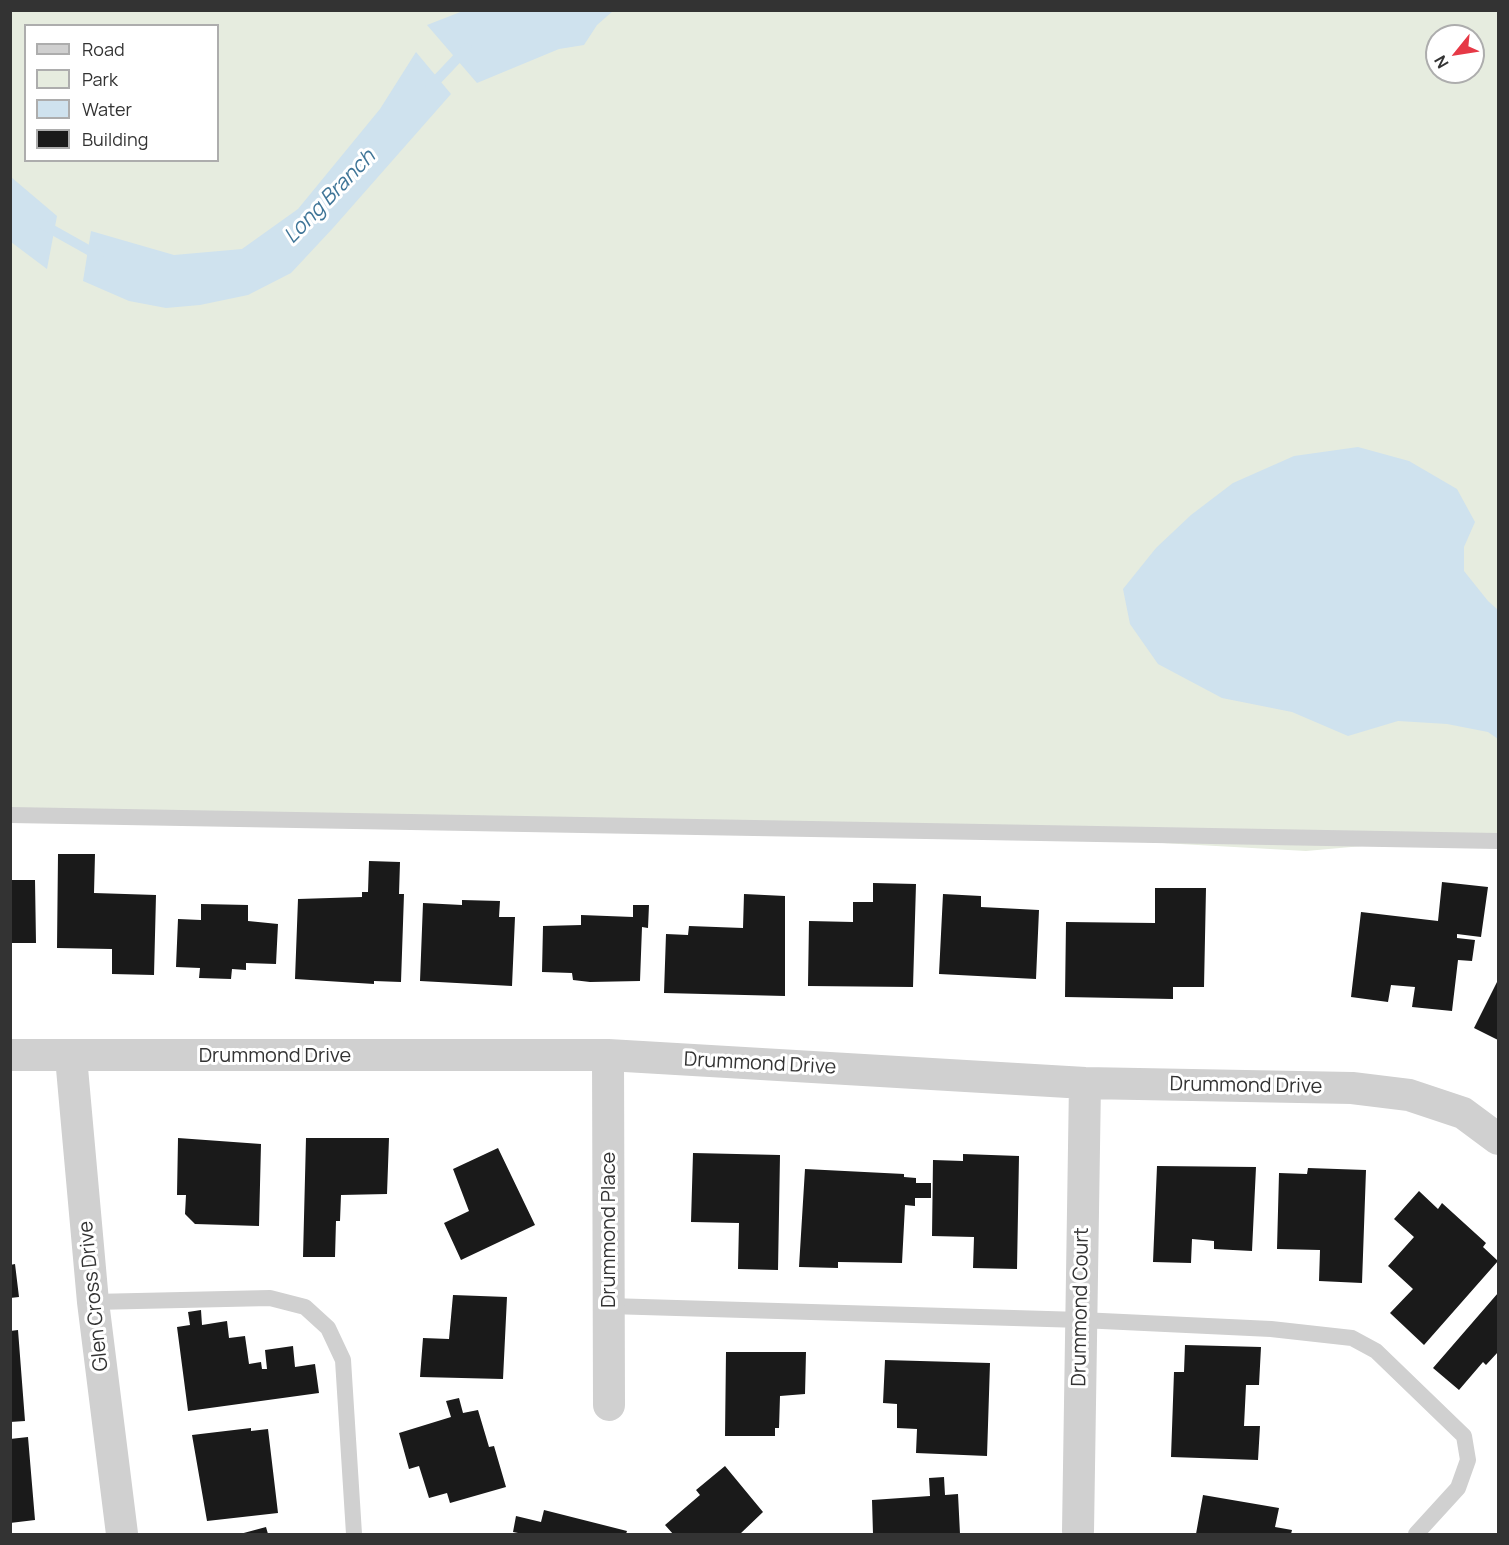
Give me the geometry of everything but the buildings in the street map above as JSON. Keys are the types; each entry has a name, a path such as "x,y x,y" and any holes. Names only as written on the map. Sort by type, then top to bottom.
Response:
{"street":[{"name":"Drummond Drive","path":"10,1055 71,1057 608,1055 1085,1083 1352,1088 1409,1095 1463,1113 1498,1139"},
{"name":"Drummond Place","path":"608,1055 609,1405"},
{"name":"Glen Cross Drive","path":"71,1057 93,1302 122,1534"},
{"name":"Drummond Court","path":"1078,1531 1085,1083"}],"lane":[{"path":"10,815 1498,842"},
{"path":"93,1302 270,1298 305,1307 328,1328 343,1360 354,1534"},
{"path":"609,1306 1081,1320 1271,1329 1352,1338 1377,1350 1464,1436 1468,1460 1458,1488 1416,1534"}],"green space":[{"path":"11,11 1498,11 1498,834 1306,851 1072,838 11,808"}],"water":[{"path":"463,11 613,11 597,25 584,45 559,49 477,83 427,25"},
{"path":"416,52 451,94 291,273 248,295 200,305 166,308 129,301 83,281 91,231 174,255 242,249 298,209 380,109"},
{"path":"11,177 57,216 47,269 11,242"},
{"path":"1358,447 1409,461 1457,489 1475,522 1464,547 1464,571 1498,610 1498,739 1488,732 1447,724 1398,721 1348,736 1292,712 1222,698 1158,664 1130,624 1123,589 1156,548 1191,515 1233,483 1294,456"}],"waterway":[{"name":"Long Branch","path":"430,87 467,48"},
{"name":"Long Branch","path":"42,224 99,256"}]}
